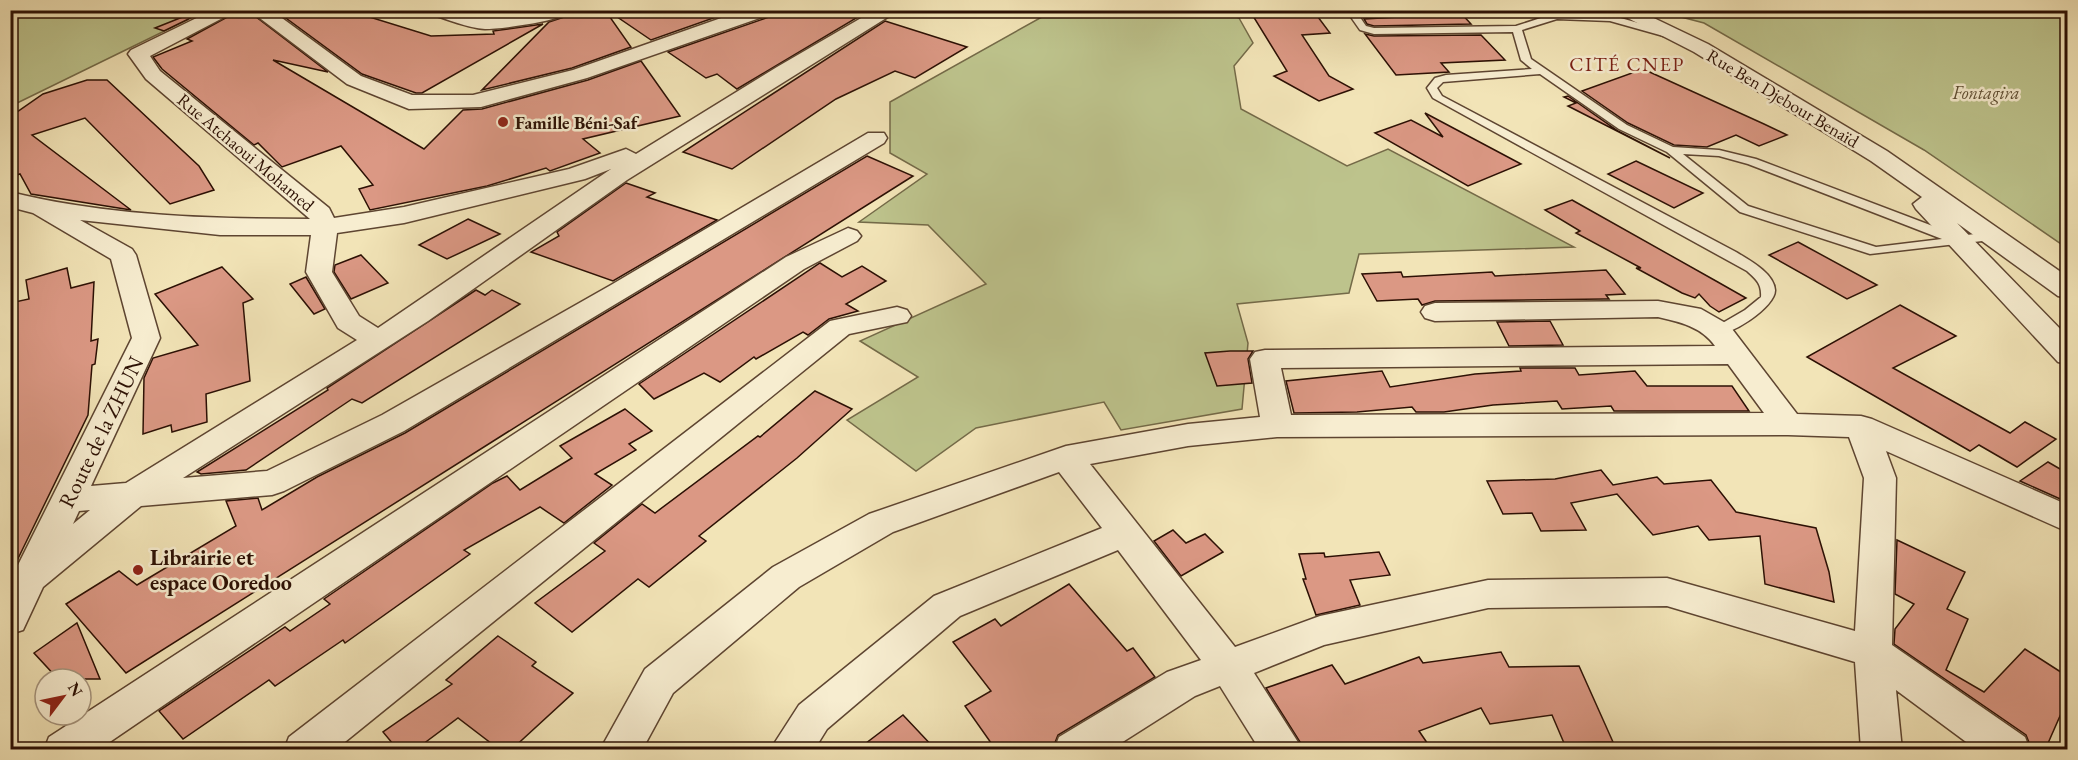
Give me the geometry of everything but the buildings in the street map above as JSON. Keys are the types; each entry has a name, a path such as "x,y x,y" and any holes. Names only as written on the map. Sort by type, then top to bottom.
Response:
{"street":[{"path":"258,10 354,80 409,102 473,102 580,74 764,10"},
{"path":"437,10 485,22 548,15 563,10"},
{"path":"30,578 132,495 378,340 619,175 784,71 890,10"},
{"name":"Rue Atchaoui Mohamed","path":"225,11 138,54 153,75 320,213 325,227 320,272 348,322 378,340"},
{"name":"Rue Ben Djebour Benaïd","path":"1620,14 1701,48 1879,156 1921,193"},
{"path":"42,208 220,227 325,227 404,215 577,174 683,135"},
{"path":"68,500 272,483 393,423 632,285 876,138"},
{"path":"1921,193 1960,241 2067,354"},
{"path":"1921,193 1991,236 2067,290"},
{"name":"Route de la ZHUN","path":"10,199 42,208 123,255 146,338 10,619"},
{"path":"64,750 795,263 848,236"},
{"path":"1435,312 1668,310 1702,319 1719,331 1788,424"},
{"path":"304,750 840,327 897,316"},
{"path":"1277,426 1265,359 1738,355"},
{"path":"620,750 659,681 786,577 881,523 1066,456 1188,435 1277,426 1788,424 1862,427 2067,519"},
{"path":"1862,427 1880,478 1873,652 1882,750"},
{"path":"1066,456 1228,666 1283,750"},
{"path":"790,750 813,717 947,606 1126,532"},
{"path":"1074,750 1181,684 1320,631 1488,594 1667,592 1873,652 2010,750"}],"lane":[{"path":"1350,10 1363,28 1374,31 1517,29 1556,16 1620,14"},
{"path":"1517,29 1526,60 1623,127 1671,150 1744,209 1875,251 1991,236"},
{"path":"1542,71 1446,78 1439,80 1432,88 1438,98 1739,260 1759,274 1767,284 1769,295 1766,303 1719,331"},
{"path":"1671,150 1719,153 1752,161 1960,241"}],"green space":[{"path":"1060,10 1215,10 1239,18 1253,43 1234,66 1241,109 1347,166 1388,149 1574,247 1359,254 1349,293 1237,304 1248,343 1242,409 1121,430 1104,402 976,428 916,471 847,420 918,377 860,341 986,284 928,225 859,222 927,174 890,153 890,102 1049,13"},
{"path":"11,11 137,11 187,20 11,106"},
{"name":"Fontagira","path":"1658,11 2067,11 2067,248 1924,150 1704,23"}],"place":[{"name":"Famille Béni-Saf","path":"503,122"},
{"name":"Librairie et espace Ooredoo","path":"138,570"}],"district":[{"name":"CITÉ CNEP","path":"1627,64"}]}
